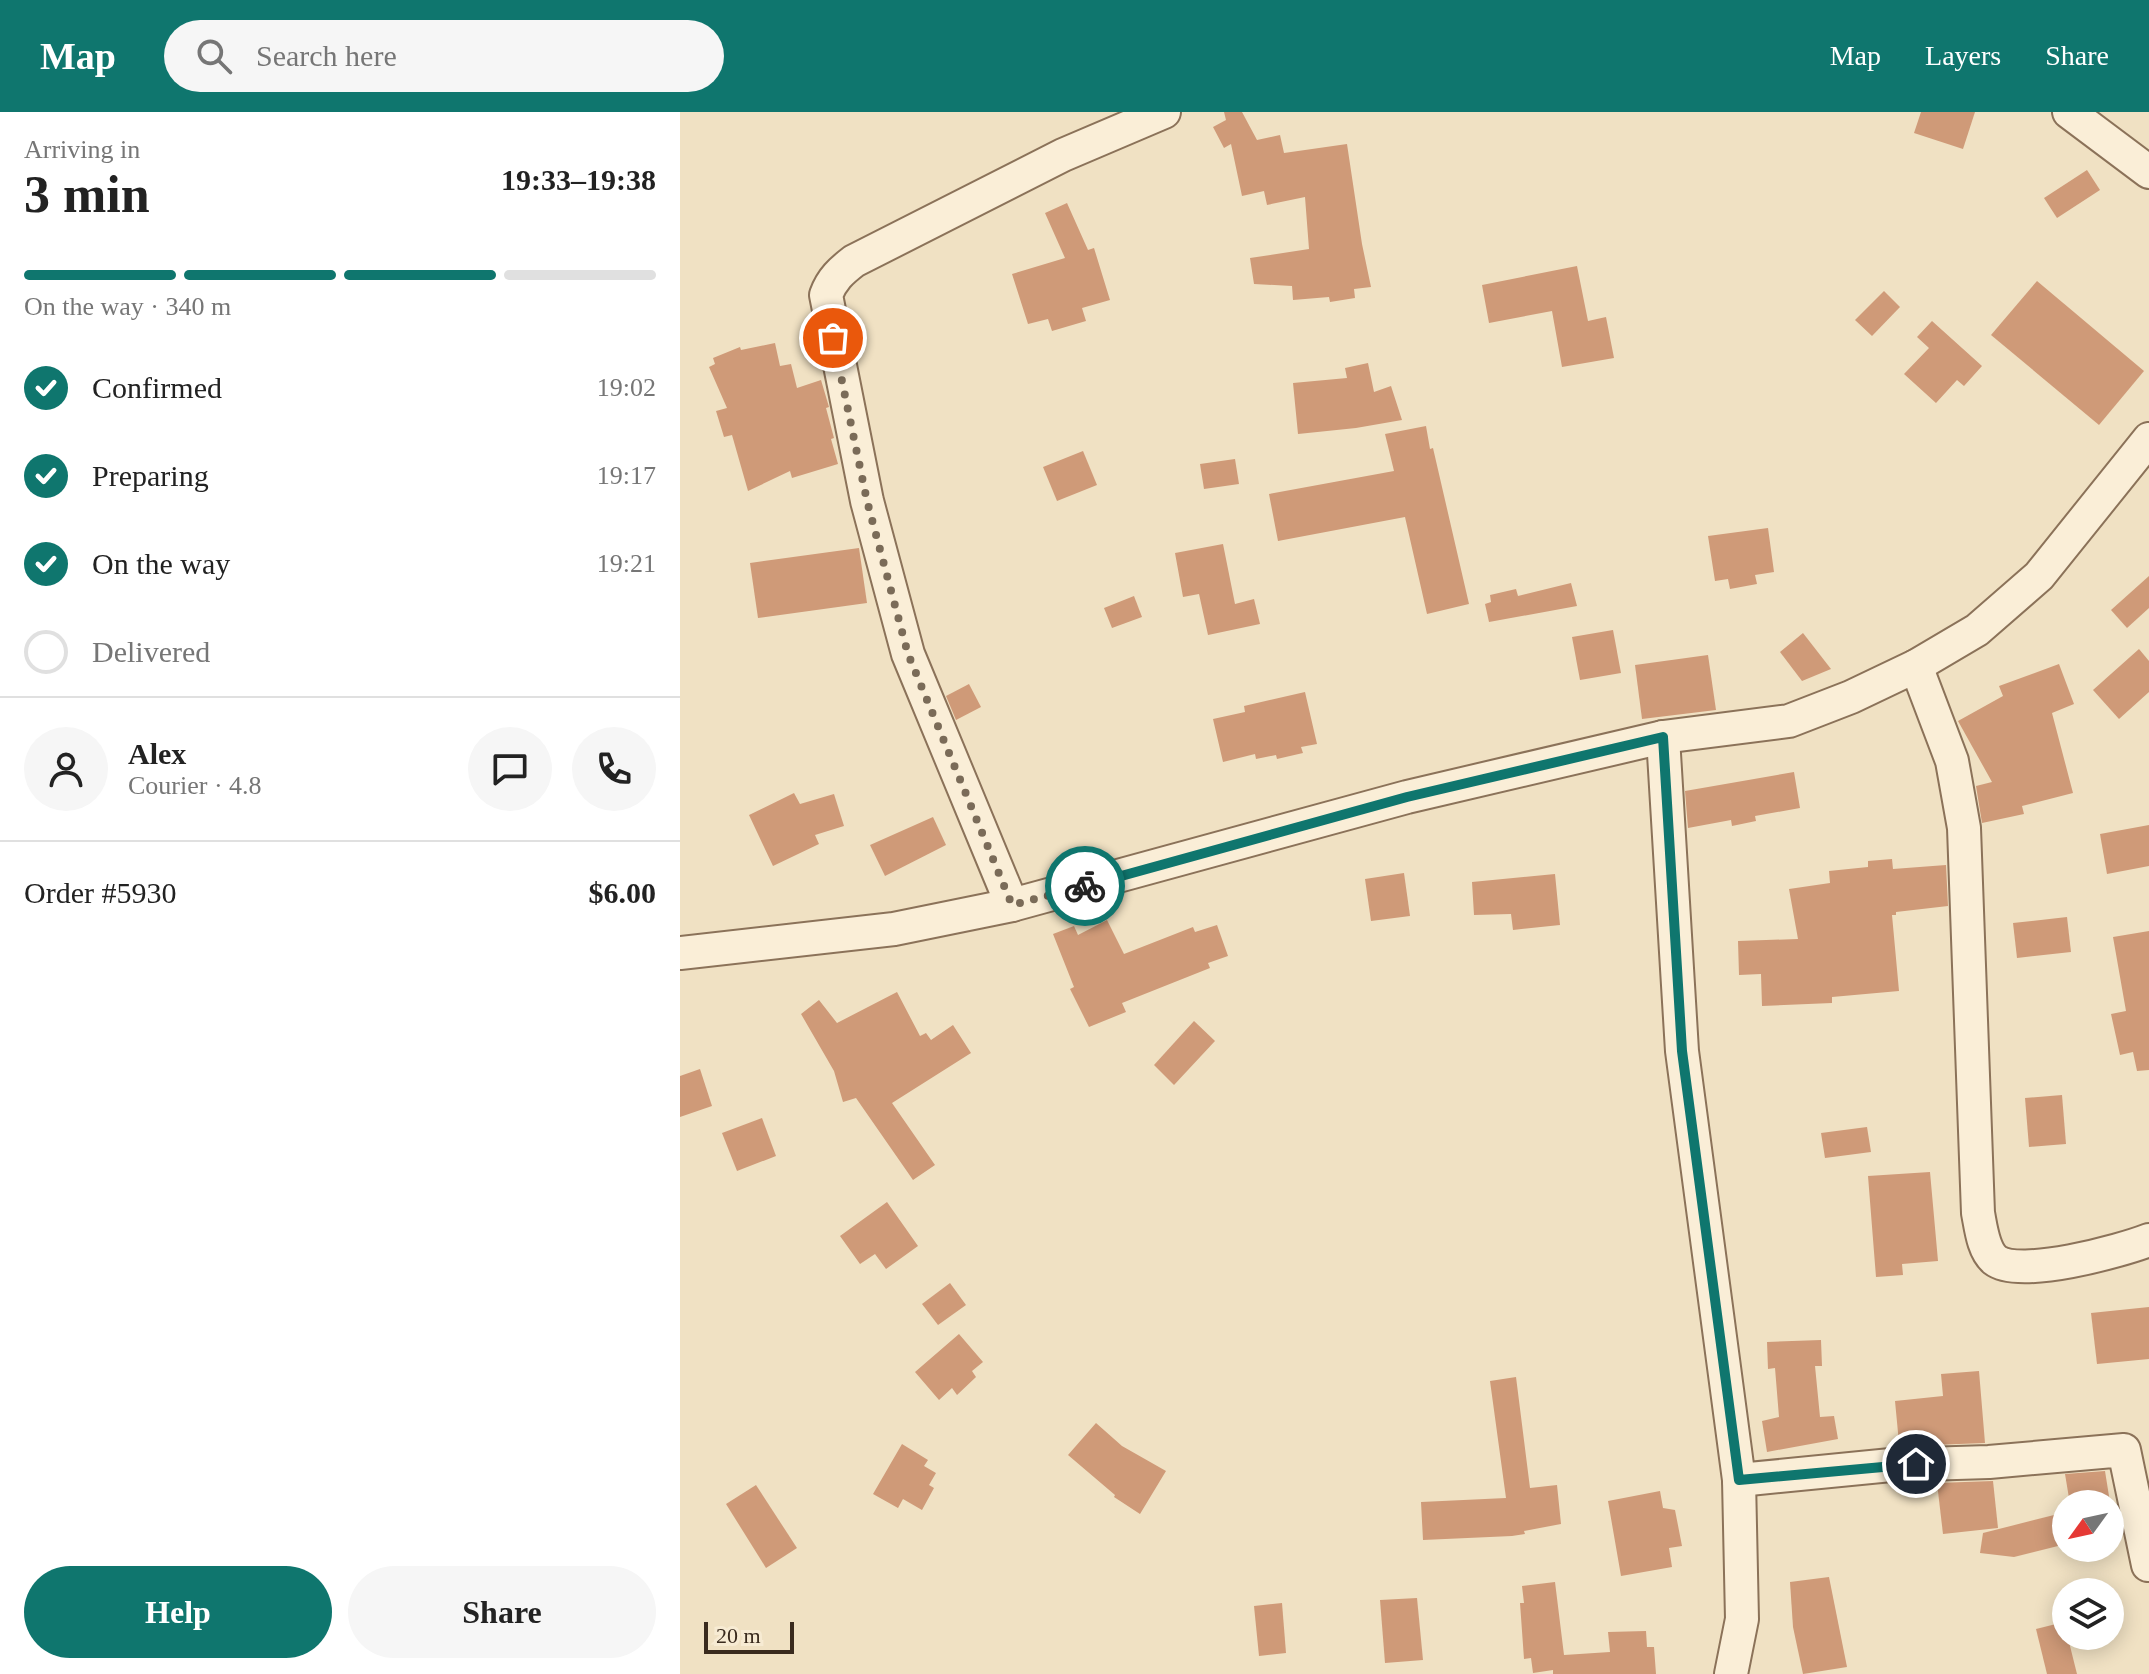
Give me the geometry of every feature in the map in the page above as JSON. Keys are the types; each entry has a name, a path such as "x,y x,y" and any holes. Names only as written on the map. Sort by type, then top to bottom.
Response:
{"street":[{"path":"1012,905 908,654 867,501 826,295 840,272 854,261 1063,155 1164,112"},
{"path":"2069,112 2149,172"},
{"path":"680,953 894,929 1012,905 1407,797 1663,737 1789,721 1851,697 1916,666 1977,630 2039,576 2149,439"},
{"path":"1916,666 1952,761 1964,828 1978,1213 1985,1245 1994,1259 2007,1266 2035,1267 2124,1250 2149,1240"},
{"path":"1663,737 1682,1051 1739,1480 1742,1619 1731,1674"},
{"path":"1739,1480 1891,1465 1989,1462 2124,1450 2148,1565"}],"building":[{"path":"1224,112 1242,112 1257,140 1280,135 1284,153 1347,144 1371,287 1354,289 1355,298 1330,302 1329,297 1293,300 1292,286 1254,284 1250,258 1309,249 1305,197 1267,205 1264,191 1242,196 1231,144 1224,148 1213,127 1226,120"},
{"path":"1921,112 1975,112 1963,149 1914,133"},
{"path":"2087,170 2100,190 2057,218 2044,198"},
{"path":"1067,203 1088,250 1094,248 1110,300 1082,308 1086,321 1052,331 1048,319 1028,324 1012,274 1065,258 1045,213"},
{"path":"1577,266 1588,321 1606,317 1614,358 1562,367 1552,311 1489,323 1482,285"},
{"path":"2037,281 2144,371 2099,425 1991,335"},
{"path":"1884,291 1900,307 1872,336 1855,320"},
{"path":"1932,321 1982,366 1964,386 1957,380 1936,403 1904,374 1929,348 1917,337"},
{"path":"775,343 780,366 791,364 797,388 821,380 829,407 826,408 838,464 792,478 790,471 748,491 732,435 724,437 716,411 727,408 709,367 715,364 713,358 740,347 741,350"},
{"path":"1368,363 1374,392 1391,386 1402,420 1298,434 1293,383 1347,378 1345,368"},
{"path":"1426,426 1469,604 1427,614 1405,517 1278,541 1269,494 1394,471 1385,434"},
{"path":"1083,451 1097,485 1057,501 1043,467"},
{"path":"1235,459 1239,484 1204,489 1200,464"},
{"path":"1768,528 1774,572 1755,575 1757,584 1730,589 1728,579 1715,581 1708,536"},
{"path":"1223,544 1235,604 1254,599 1260,624 1208,635 1199,594 1183,597 1175,553"},
{"path":"859,548 867,603 758,618 750,563"},
{"path":"2149,576 2149,608 2127,628 2111,610"},
{"path":"1571,583 1577,606 1489,622 1485,604 1491,602 1490,595 1516,589 1518,596"},
{"path":"1134,596 1142,617 1112,628 1104,608"},
{"path":"1613,630 1621,673 1580,680 1572,637"},
{"path":"1803,633 1831,669 1802,681 1780,652"},
{"path":"2139,649 2149,661 2149,692 2119,719 2093,690"},
{"path":"1708,655 1716,710 1642,719 1635,665"},
{"path":"2059,664 2074,704 2052,713 2073,793 2022,806 2024,814 1982,823 1976,786 1992,782 1958,721 2003,696 1999,686"},
{"path":"969,684 981,707 956,720 946,696"},
{"path":"1305,692 1317,744 1301,747 1303,753 1277,759 1276,755 1256,759 1255,754 1223,762 1213,719 1245,712 1244,706"},
{"path":"1794,772 1800,808 1755,816 1756,821 1732,826 1731,820 1688,828 1685,791"},
{"path":"794,793 800,804 834,794 844,826 815,835 819,844 773,866 749,815"},
{"path":"933,817 946,845 885,876 870,845"},
{"path":"2149,825 2149,866 2107,874 2100,834"},
{"path":"1892,859 1893,869 1946,865 1948,906 1892,915 1899,991 1832,997 1832,1003 1762,1006 1761,974 1739,975 1738,941 1798,939 1789,889 1830,883 1829,871 1868,867 1868,861"},
{"path":"1404,873 1410,916 1371,921 1365,879"},
{"path":"1555,874 1560,925 1513,930 1511,914 1474,915 1472,882"},
{"path":"2067,917 2071,952 2017,958 2013,923"},
{"path":"1107,920 1124,954 1193,927 1195,932 1217,925 1228,956 1208,963 1210,968 1122,1003 1126,1012 1089,1027 1070,989 1074,987 1053,934 1074,926 1078,935"},
{"path":"2149,931 2149,1070 2137,1071 2133,1052 2120,1055 2111,1014 2126,1011 2113,937"},
{"path":"897,992 920,1036 926,1033 931,1040 953,1025 971,1053 892,1103 935,1165 913,1180 856,1098 843,1102 834,1071 801,1014 819,1000 837,1023"},
{"path":"1194,1021 1215,1041 1174,1085 1154,1065"},
{"path":"700,1069 712,1106 680,1117 680,1076"},
{"path":"2062,1095 2066,1144 2029,1147 2025,1098"},
{"path":"762,1118 776,1156 737,1171 722,1133"},
{"path":"1867,1127 1871,1152 1825,1158 1821,1133"},
{"path":"1930,1172 1938,1261 1902,1264 1903,1275 1876,1277 1868,1176"},
{"path":"887,1202 918,1246 886,1269 875,1254 860,1264 840,1236"},
{"path":"950,1283 966,1305 938,1325 922,1304"},
{"path":"2149,1307 2149,1359 2097,1364 2091,1313"},
{"path":"959,1334 983,1362 972,1371 976,1377 957,1395 952,1388 939,1400 915,1372"},
{"path":"1821,1340 1822,1366 1815,1366 1820,1417 1834,1416 1838,1439 1767,1452 1762,1421 1779,1417 1775,1368 1768,1369 1767,1342"},
{"path":"1979,1371 1985,1443 1933,1445 1932,1440 1899,1443 1895,1401 1943,1396 1941,1374"},
{"path":"1516,1377 1530,1488 1557,1485 1561,1524 1512,1536 1423,1540 1421,1502 1506,1498 1490,1381"},
{"path":"1096,1423 1122,1446 1166,1471 1140,1514 1114,1497 1068,1455"},
{"path":"902,1444 928,1460 924,1466 936,1473 929,1485 934,1488 922,1510 903,1499 898,1508 873,1494"},
{"path":"2105,1471 2108,1490 2068,1490 2065,1474"},
{"path":"1993,1481 1998,1528 1943,1534 1937,1483"},
{"path":"756,1485 797,1548 766,1568 726,1504"},
{"path":"1660,1491 1663,1508 1675,1510 1682,1546 1669,1548 1672,1567 1621,1576 1608,1501"},
{"path":"2052,1516 2052,1548 2014,1557 1980,1553 1983,1533"},
{"path":"1829,1577 1847,1667 1803,1674 1793,1627 1790,1582"},
{"path":"1555,1582 1564,1655 1610,1652 1608,1632 1646,1631 1647,1647 1654,1647 1656,1674 1553,1674 1553,1670 1533,1673 1531,1658 1524,1659 1520,1603 1524,1603 1522,1586"},
{"path":"1417,1598 1423,1660 1385,1663 1380,1600"},
{"path":"1282,1603 1286,1653 1259,1656 1254,1606"},
{"path":"2052,1625 2052,1650 2071,1650 2077,1674 2047,1674 2036,1629"}],"way so far":[{"path":"833,338 867,501 908,654 1012,905 1085,886"}],"route":[{"path":"1085,886 1407,797 1663,737 1682,1051 1739,1480 1916,1464"}]}
